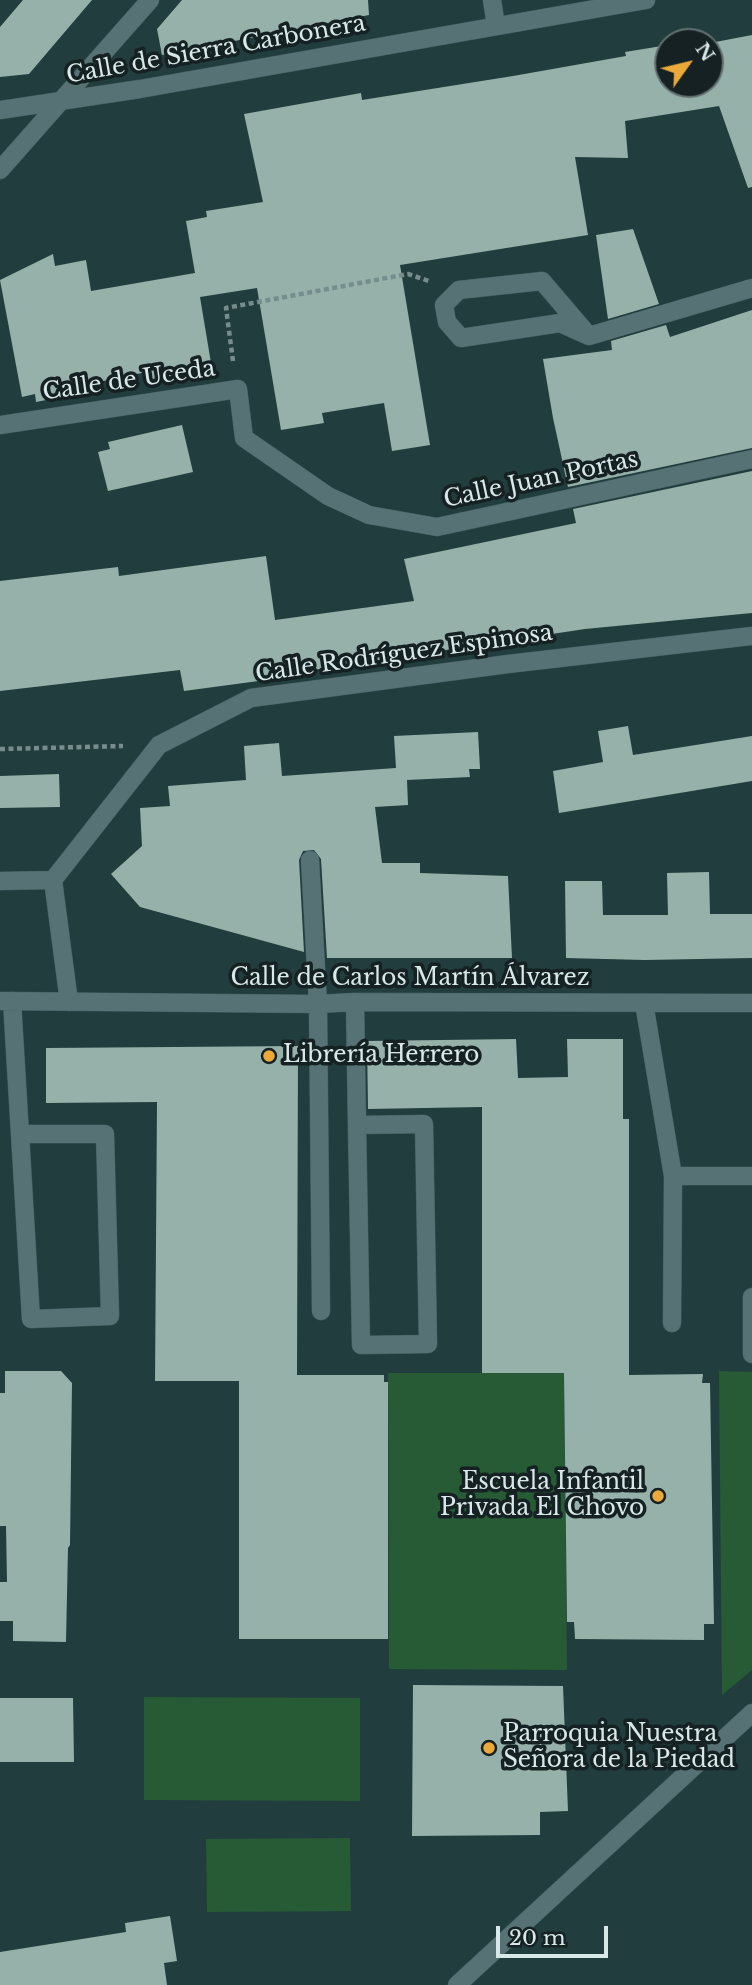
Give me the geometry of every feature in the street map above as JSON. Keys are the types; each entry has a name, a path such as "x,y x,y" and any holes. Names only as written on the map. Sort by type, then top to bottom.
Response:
{"street":[{"path":"0,170 150,0"},
{"path":"492,0 496,26"},
{"name":"Calle de Sierra Carbonera","path":"0,110 60,102 646,0"},
{"path":"589,336 542,281 459,290 444,305 447,322 461,338 560,323 589,336 752,288"},
{"name":"Calle de Uceda","path":"0,425 238,389"},
{"name":"Calle Juan Portas","path":"238,389 244,438 328,496 369,516 437,527 752,459"},
{"name":"Calle Rodríguez Espinosa","path":"53,880 159,745 251,698 508,664 752,636"},
{"path":"310,860 318,1004 321,1311"},
{"path":"0,881 53,880 69,1002"},
{"path":"6,1001 20,1134 31,1319 110,1316 105,1134 20,1134"},
{"name":"Calle de Carlos Martín Álvarez","path":"6,1001 318,1004 752,1003"},
{"path":"355,1002 357,1125 361,1345 428,1344 424,1124 357,1125"},
{"path":"644,1003 673,1176 672,1323"},
{"path":"673,1176 752,1176"},
{"path":"752,1297 752,1354"},
{"path":"457,1985 752,1713"}],"path":[{"name":"Calle de Uceda","path":"238,389 226,308 408,274 459,290"},
{"path":"0,749 159,745"}],"green space":[{"path":"719,1371 752,1372 752,1670 722,1695"},
{"path":"388,1373 564,1373 567,1670 389,1669"},
{"path":"144,1697 360,1698 360,1801 144,1800"},
{"path":"350,1838 351,1911 207,1912 206,1839"}],"building":[{"path":"23,0 92,0 29,74 0,77 0,27"},
{"path":"182,0 368,0 369,15 162,55 157,29"},
{"path":"752,35 752,187 748,188 719,106 625,121 628,158 575,157 588,235 400,265 430,445 392,451 384,403 322,413 324,423 281,430 257,288 200,297 212,369 152,379 151,371 94,383 96,390 36,402 35,394 22,397 0,280 53,254 55,266 86,260 91,291 195,273 186,221 207,217 206,211 263,202 244,114 361,93 362,100 513,76 626,56 625,52 654,47 654,98 724,98 724,40"},
{"path":"633,229 659,304 608,319 596,235"},
{"path":"752,310 752,448 568,487 543,359 612,350 611,341 666,325 670,337"},
{"path":"182,425 193,472 108,491 98,452 110,449 108,442"},
{"path":"752,471 752,613 585,629 184,691 180,670 0,691 0,581 118,567 119,576 266,556 275,620 414,601 404,559 576,523 573,509"},
{"path":"628,726 633,755 752,736 752,781 559,813 553,771 603,762 598,731"},
{"path":"478,732 480,769 469,769 470,777 407,780 408,805 375,807 382,863 420,863 420,873 508,876 512,958 327,958 321,859 314,850 303,851 299,860 304,952 140,907 111,874 142,846 140,808 170,806 168,786 246,780 244,746 279,743 282,776 396,768 394,736"},
{"path":"59,774 60,807 0,808 0,776"},
{"path":"709,872 710,914 752,914 752,958 566,958 565,881 602,881 603,915 668,915 667,873"},
{"path":"516,1039 518,1078 568,1077 567,1039 623,1039 623,1119 629,1119 629,1375 703,1374 702,1383 710,1383 714,1624 704,1624 704,1640 575,1639 574,1622 567,1622 564,1373 482,1373 482,1107 368,1109 367,1041"},
{"path":"298,1046 297,1375 384,1375 384,1382 388,1382 388,1639 239,1639 239,1381 155,1381 157,1102 46,1103 46,1048"},
{"path":"5,1371 61,1371 72,1383 66,1642 13,1641 13,1621 0,1621 0,1582 7,1582 6,1526 0,1526 0,1393 5,1393"},
{"name":"Parroquia Nuestra Señora de la Piedad","path":"413,1685 563,1686 568,1811 540,1812 540,1835 412,1836"},
{"path":"0,1698 73,1698 74,1762 0,1762"},
{"path":"170,1916 177,1961 164,1963 167,1985 0,1985 0,1952 126,1932 125,1923"}],"place":[{"name":"Librería Herrero","path":"269,1056"},
{"name":"Escuela Infantil Privada El Chovo","path":"658,1496"},
{"name":"Parroquia Nuestra Señora de la Piedad","path":"489,1748"}]}
